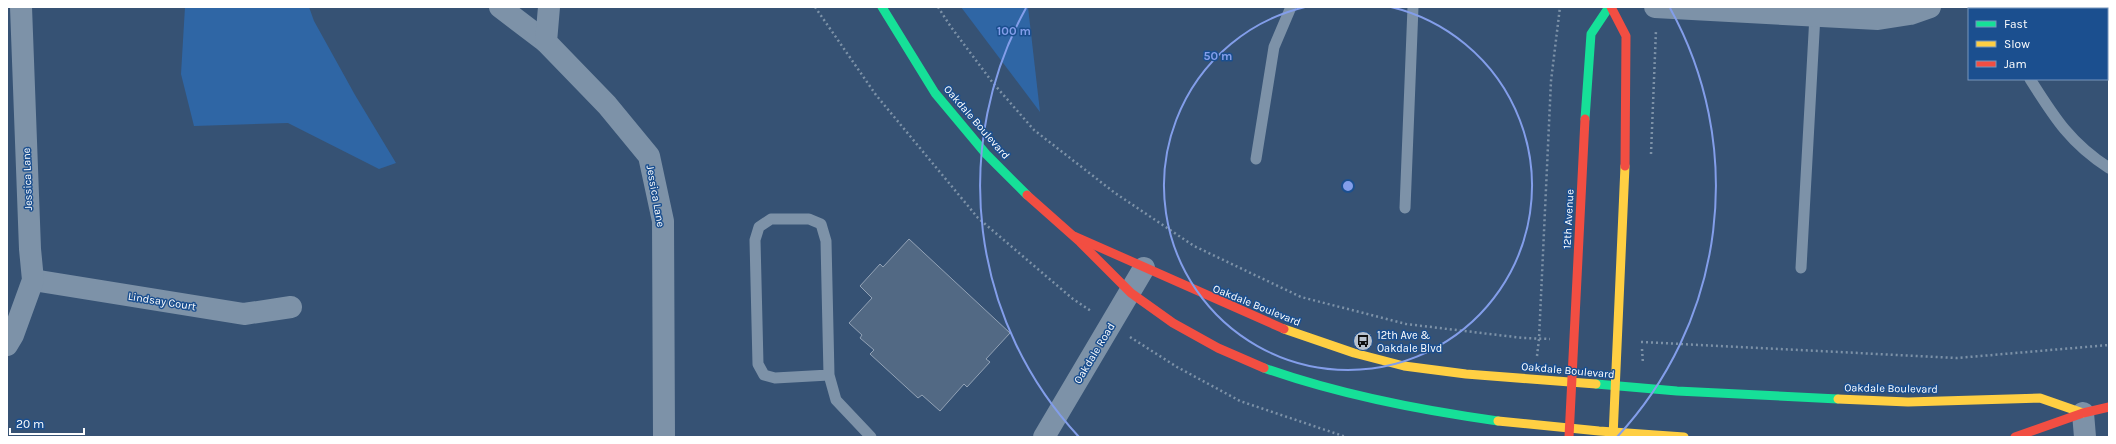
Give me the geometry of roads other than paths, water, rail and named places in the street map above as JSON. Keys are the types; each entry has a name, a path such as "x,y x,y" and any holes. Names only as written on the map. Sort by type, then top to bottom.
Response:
{"main road":[{"name":"Oakdale Boulevard","path":"882,7 916,65 936,94 987,154 1019,187 1074,236 1130,293 1187,331 1248,361 1300,382 1369,400 1451,415 1569,433 1684,437"},
{"name":"12th Avenue","path":"1569,433 1575,340 1584,130 1591,34 1610,7 1626,36 1625,159 1613,435"},
{"name":"Oakdale Boulevard","path":"1074,236 1244,313 1303,337 1354,353 1404,366 1466,374 1677,391 1908,402 2040,398 2083,413"},
{"path":"2015,437 2083,413 2109,407"}],"street":[{"name":"Jessica Lane","path":"7,345 13,335 33,280 30,249 21,7"},
{"name":"Jessica Lane","path":"500,7 546,42 606,105 649,156 662,221 664,437"},
{"path":"546,42 549,7"},
{"path":"1656,7 1878,18 1910,14 1930,7"},
{"name":"Oakdale Road","path":"1044,437 1144,268"},
{"name":"Lindsay Court","path":"33,280 244,314 291,307"},
{"path":"2083,413 2084,437"}],"lane":[{"path":"1256,159 1274,47 1291,7"},
{"path":"1405,208 1412,7"},
{"path":"1801,268 1815,15"},
{"path":"2031,80 2057,121 2088,154 2109,168"},
{"path":"829,376 775,378 764,376 758,364 755,240 759,227 772,219 808,219 821,224 826,241 829,376 836,400 871,437"}],"place":[{"name":"12th Ave & Oakdale Blvd","path":"1363,341"}]}
